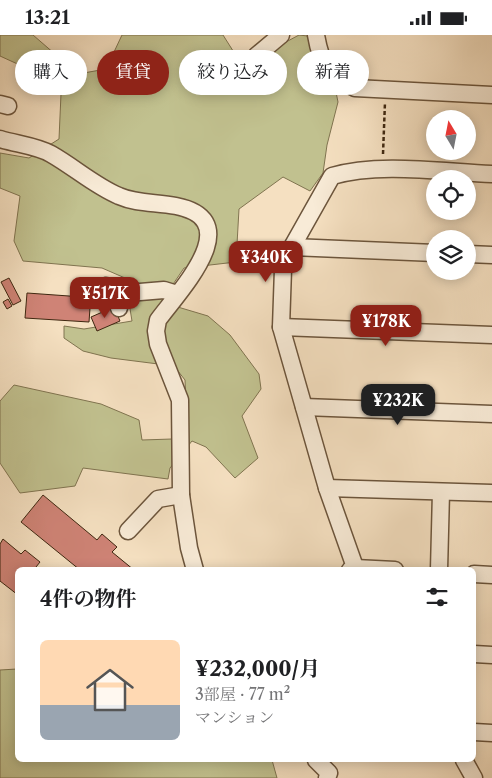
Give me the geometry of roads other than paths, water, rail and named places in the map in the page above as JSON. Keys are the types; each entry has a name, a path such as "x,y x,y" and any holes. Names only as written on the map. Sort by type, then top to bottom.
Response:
{"street":[{"path":"263,50 281,35"},
{"path":"316,35 320,57 329,71 340,81 355,88 492,95"},
{"path":"0,139 49,153 120,197 175,205 192,210 203,219 210,240 206,254 158,320 156,331 158,344 180,400 181,495 189,547 194,567"},
{"path":"352,567 327,487 281,327 280,297 283,269 292,247 332,176 343,173 382,170 492,174"},
{"path":"292,247 426,253"},
{"path":"476,254 492,255"},
{"path":"113,296 164,290 177,294"},
{"path":"281,327 492,335"},
{"path":"304,407 492,414"},
{"path":"327,487 492,493"},
{"path":"439,567 441,491"},
{"path":"128,531 158,499 181,495"},
{"path":"476,574 492,575"},
{"path":"476,654 492,655"},
{"path":"476,732 492,733"},
{"path":"318,762 329,773 327,778"},
{"path":"465,762 474,778"}]}
